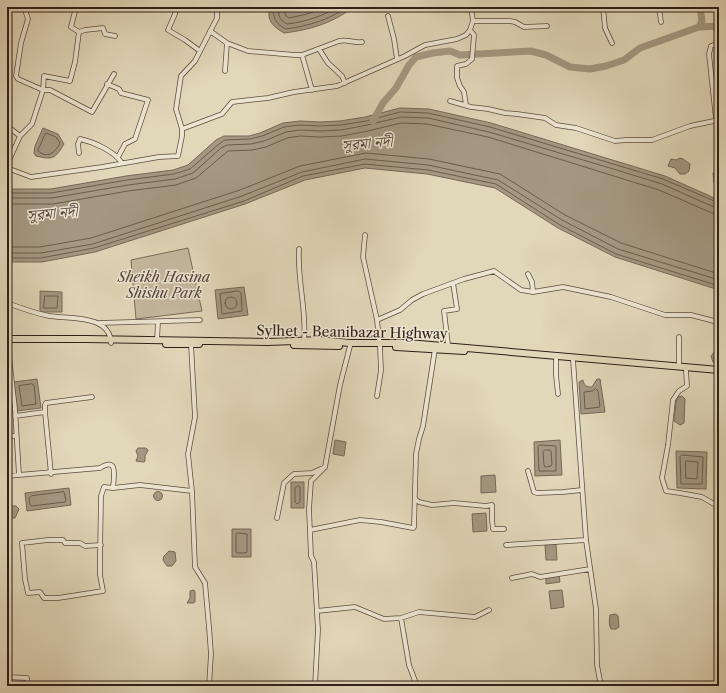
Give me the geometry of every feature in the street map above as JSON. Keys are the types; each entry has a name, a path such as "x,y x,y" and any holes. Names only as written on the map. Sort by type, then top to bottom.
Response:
{"main road":[{"name":"Sylhet - Beanibazar Highway","path":"7,339 68,341 157,340 268,342 320,340 435,349 445,347 719,370"},
{"name":"Sylhet - Beanibazar Highway","path":"7,343 68,341"},
{"name":"Sylhet - Beanibazar Highway","path":"111,341 191,344 350,346 408,343 556,359 719,374"}],"street":[{"path":"24,7 28,19 21,43 16,76 18,79 44,90 50,90 92,112 114,74"},
{"path":"76,7 71,27 79,32"},
{"path":"176,7 175,14 168,30 200,51"},
{"path":"79,32 75,62 70,81 44,76 44,90 32,124 20,136 7,167 31,178 159,156 178,156 182,129 176,109 181,76 195,61 217,18 217,7"},
{"path":"182,129 222,114 232,102 268,98 294,92 337,86 425,45 457,39 466,35 470,30 473,21 472,7"},
{"path":"603,7 605,28 612,43"},
{"path":"659,7 661,22"},
{"path":"388,16 397,59"},
{"path":"473,21 510,21 524,27 547,26"},
{"path":"79,32 103,28 105,34 115,36"},
{"path":"466,105 464,92 457,78 457,66 466,64 472,59 474,35 470,30"},
{"path":"210,31 227,43 248,50 302,56 345,40 353,43 362,42"},
{"path":"225,72 227,43"},
{"path":"450,101 471,107 545,118 556,125 576,128 615,141 652,140 690,126 714,121 716,119 709,54 711,46 719,44"},
{"path":"319,49 328,63 342,76 345,83"},
{"path":"302,56 312,90"},
{"path":"107,84 119,89 121,93 148,100 135,139 125,144 118,157"},
{"path":"7,126 20,136"},
{"path":"79,153 78,144 80,139 95,144 118,157 122,163"},
{"path":"365,235 363,257 377,320 380,345 381,370 377,396"},
{"path":"299,249 298,265 305,329 304,341"},
{"path":"377,320 400,310 412,300 423,294 453,283 494,271 521,290 534,292 562,287 611,297 665,314 691,315 714,321 719,326"},
{"path":"528,274 532,282 534,292"},
{"path":"445,347 444,311 457,309 453,283"},
{"path":"7,303 34,313 51,316 79,317 100,323 200,320"},
{"path":"157,340 158,322"},
{"path":"100,323 108,333 111,341"},
{"path":"678,337 679,367"},
{"path":"7,339 15,416 19,475"},
{"path":"191,344 195,417 188,454 192,491 195,567 205,583 209,627 211,654 209,686"},
{"path":"315,686 318,630 314,562 311,556 309,509 311,481 325,467 340,385 350,346"},
{"path":"310,530 360,520 413,528 415,525 416,454 423,426 435,349"},
{"path":"556,359 558,394"},
{"path":"574,360 586,540 596,609 597,665 601,686"},
{"path":"686,371 688,386 679,391 673,400 668,445 662,478 666,491 702,497 719,507"},
{"path":"7,392 12,391"},
{"path":"51,474 45,412 46,403 92,397"},
{"path":"15,416 45,412"},
{"path":"7,436 16,436"},
{"path":"7,476 51,474 100,468 106,464 110,464 113,467 114,472 113,488"},
{"path":"277,518 284,483 294,474 312,474 325,467"},
{"path":"528,471 534,492 563,492 582,490"},
{"path":"100,545 85,546 80,542 65,543 63,540 48,540 22,544 24,573 28,593 40,592 44,598 58,598 103,591 100,575 100,545 101,496 104,487 106,486 113,488 140,485 192,491"},
{"path":"415,499 419,502 432,506 454,503 486,506 492,505 493,529 504,529"},
{"path":"506,545 586,540"},
{"path":"512,578 532,574 540,576 590,569"},
{"path":"317,612 356,607 384,619 401,618 420,612 475,617 489,610"},
{"path":"401,618 409,665 417,686"},
{"path":"7,677 27,678 28,686"}],"green space":[{"name":"Sheikh Hasina Shishu Park","path":"188,248 202,311 136,319 131,260"}],"water":[{"path":"270,7 353,7 346,13 321,25 284,33 270,20"},
{"name":"সুরমা নদী","path":"400,108 429,109 491,123 665,176 719,200 719,290 615,257 558,228 495,188 427,174 365,168 305,180 245,204 95,252 42,262 7,262 7,189 51,189 126,176 173,170 188,165 216,140 224,136 249,136 283,123 300,121 340,121 365,117"},
{"path":"43,128 58,134 64,144 56,155 50,158 36,156 34,153 35,146"},
{"path":"680,158 690,164 689,171 685,174 680,174 675,168 668,166 671,159 676,160"},
{"path":"719,170 719,187 714,183 713,173"},
{"path":"244,287 248,315 218,319 215,290"},
{"path":"40,291 62,292 62,312 40,312"},
{"path":"715,351 719,351 719,363 715,364 711,356"},
{"path":"37,379 41,408 17,411 14,382"},
{"path":"597,379 600,379 605,412 581,414 579,382 583,380 588,387 592,387"},
{"path":"682,396 685,399 684,423 680,425 674,421 676,402 678,397"},
{"path":"335,440 346,442 344,456 333,454"},
{"path":"560,440 562,475 535,476 534,442"},
{"path":"138,448 146,448 148,450 144,462 136,461 138,456 136,451"},
{"path":"676,451 707,452 706,489 677,488"},
{"path":"495,475 496,492 481,493 481,476"},
{"path":"291,482 304,482 304,508 291,508"},
{"path":"69,488 71,505 27,511 25,493"},
{"path":"156,492 160,492 162,496 160,500 156,500 154,498 154,494"},
{"path":"7,506 16,506 19,509 15,518 9,518 7,516"},
{"path":"486,513 487,531 473,532 472,514"},
{"path":"232,529 251,529 251,557 232,557"},
{"path":"556,544 557,560 546,560 545,545"},
{"path":"169,551 175,552 176,561 172,566 167,566 163,560 164,556"},
{"path":"559,575 560,582 546,584 546,577"},
{"path":"194,590 195,602 187,603 190,598 190,591"},
{"path":"562,590 564,607 551,609 549,591"},
{"path":"616,614 618,616 619,627 616,629 611,629 609,622 610,615"}],"waterway":[{"path":"373,121 383,103 396,88 409,65 416,57 450,51 460,55 531,51 546,55 570,67 590,69 624,60 640,48 699,27 702,21 700,7"},
{"path":"699,27 719,26"}]}
